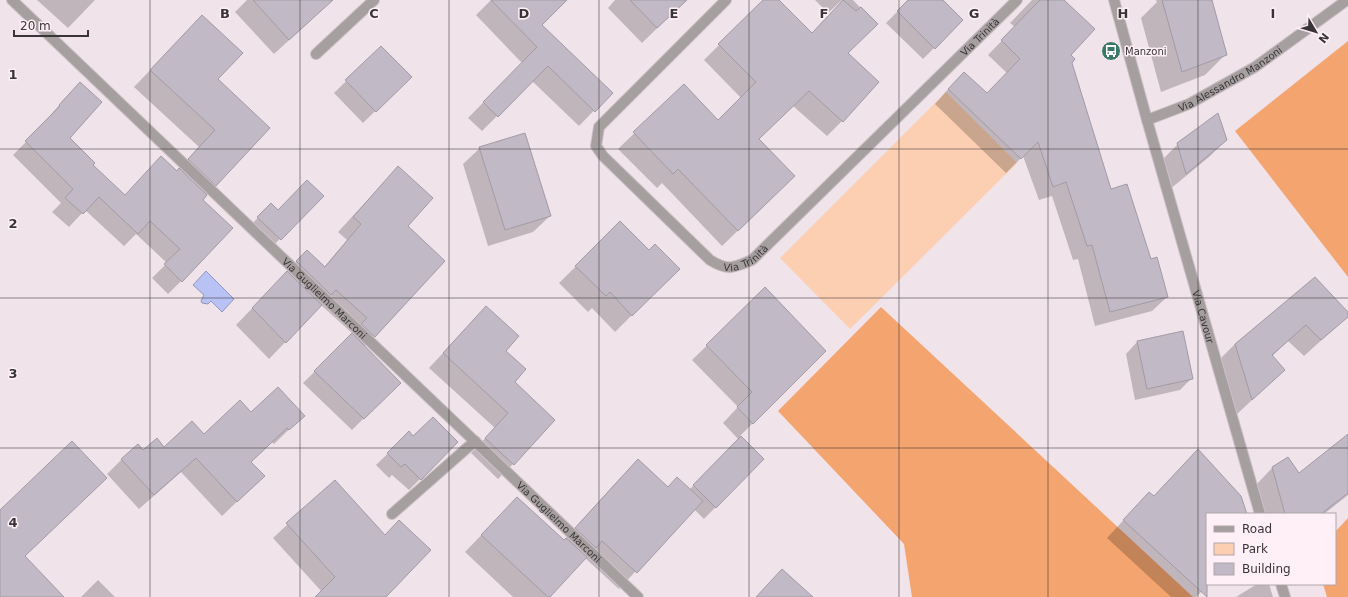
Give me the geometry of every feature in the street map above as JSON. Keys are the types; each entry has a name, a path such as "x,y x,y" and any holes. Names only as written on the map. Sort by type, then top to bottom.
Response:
{"street":[{"name":"Via Guglielmo Marconi","path":"12,0 638,597"},
{"path":"316,54 374,0"},
{"name":"Via Trinità","path":"726,0 599,127 596,146 603,156 710,260 720,266 734,268 752,260 1017,0"},
{"path":"1114,0 1147,120"},
{"name":"Via Alessandro Manzoni","path":"1147,120 1189,104 1255,67 1347,0"},
{"name":"Via Cavour","path":"1147,120 1260,513"},
{"path":"392,514 475,442"},
{"path":"1281,585 1285,597"}],"green space":[{"path":"946,92 1017,163 850,329 780,258"}],"shaded area":[{"path":"1348,41 1348,277 1235,131"},
{"path":"881,307 1193,597 912,597 904,544 778,411"},
{"path":"1348,518 1348,597 1327,597 1323,585 1336,585 1336,531"}],"water":[{"path":"206,271 234,299 222,312 211,301 208,304 202,303 201,301 204,295 193,285"}],"building":[{"path":"253,0 333,0 289,40"},
{"path":"491,0 567,0 542,25 613,93 595,112 548,66 498,117 483,102 537,47"},
{"path":"630,0 687,0 657,28"},
{"path":"763,0 779,0 812,33 843,0 856,11 861,7 878,24 848,53 879,82 843,122 809,91 759,139 795,176 738,231 678,169 673,174 633,132 684,84 718,120 756,82 718,44"},
{"path":"908,0 943,0 963,20 935,49 897,11"},
{"path":"1040,0 1064,0 1095,29 1071,55 1075,59 1072,63 1111,189 1127,184 1151,259 1157,257 1168,297 1110,312 1092,245 1087,246 1066,182 1053,187 1038,142 1021,159 948,89 964,72 987,93 1020,59 1001,40"},
{"path":"1162,0 1212,0 1227,55 1182,72"},
{"path":"202,15 243,53 218,79 270,128 216,186 188,159 215,130 150,70"},
{"path":"381,46 412,77 376,112 345,80"},
{"path":"80,82 102,102 70,138 95,163 93,165 125,195 161,156 177,171 179,168 207,195 203,200 233,228 182,282 164,264 180,249 150,221 138,234 99,197 83,214 65,198 73,189 25,141 60,106 59,105"},
{"path":"1218,113 1227,140 1186,174 1177,143"},
{"path":"525,133 551,216 505,230 479,147"},
{"path":"398,166 433,198 408,226 445,261 375,337 361,324 367,318 336,290 331,295 296,261 307,250 325,267 361,224 353,217"},
{"path":"307,180 324,196 281,240 257,217 271,203 278,210"},
{"path":"620,221 649,250 655,244 680,269 632,316 610,292 606,296 575,266"},
{"path":"287,271 322,305 286,343 252,308"},
{"path":"1315,277 1348,312 1348,317 1321,340 1306,325 1272,355 1285,370 1252,400 1235,344"},
{"path":"765,287 826,351 753,424 737,407 752,392 706,345"},
{"path":"486,306 519,336 506,351 526,369 515,382 555,420 514,465 485,438 508,413 443,353"},
{"path":"1183,331 1193,379 1147,389 1137,341"},
{"path":"352,333 401,383 364,419 314,371"},
{"path":"278,387 305,416 289,430 287,428 251,462 265,476 237,502 196,458 154,495 121,459 138,444 143,450 157,438 164,447 192,421 204,434 240,400 251,412"},
{"path":"433,417 458,442 421,480 405,464 401,467 387,453 409,431 413,436"},
{"path":"1348,434 1348,493 1322,513 1285,513 1272,467 1288,457 1299,473"},
{"path":"741,436 764,459 716,508 693,485"},
{"path":"72,441 107,478 25,556 64,597 0,597 0,510"},
{"path":"1198,449 1241,496 1247,513 1206,513 1207,597 1123,520 1149,492 1154,496"},
{"path":"638,459 668,487 677,477 703,501 637,573 602,541 596,548 575,528"},
{"path":"335,480 385,535 399,520 431,550 386,597 315,597 335,577 286,523"},
{"path":"517,497 564,540 566,538 587,557 550,597 548,597 481,535"},
{"path":"782,569 813,597 756,597"}],"place":[{"name":"Manzoni","path":"1111,51"}]}
